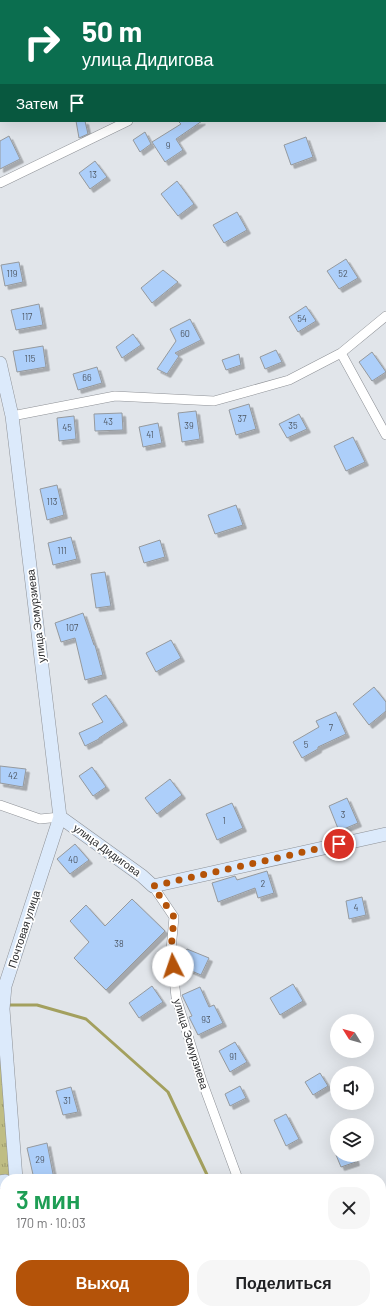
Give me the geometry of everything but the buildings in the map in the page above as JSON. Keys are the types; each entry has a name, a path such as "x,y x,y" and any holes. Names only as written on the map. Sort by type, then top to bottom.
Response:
{"street":[{"path":"0,182 126,122"},
{"path":"12,416 115,396 214,401 289,380 341,353 386,316"},
{"path":"341,353 386,435"},
{"name":"улица Эсмурзиева","path":"0,363 12,416 60,817"},
{"path":"0,805 40,819 60,817"},
{"name":"улица Дидигова","path":"60,817 142,876 153,886"},
{"name":"Почтовая улица","path":"16,1174 3,1009 4,998 6,986 60,817"},
{"path":"153,886 386,834"},
{"name":"улица Эсмурзиева","path":"153,886 174,917 171,950 176,997 202,1081 236,1174"}],"green space":[{"path":"0,987 16,1174 0,1174"}],"waterway":[{"path":"8,1005 37,1005 86,1019 168,1092 207,1174"}],"route":[{"path":"173,966 171,950 174,917 153,886 339,844"}]}
